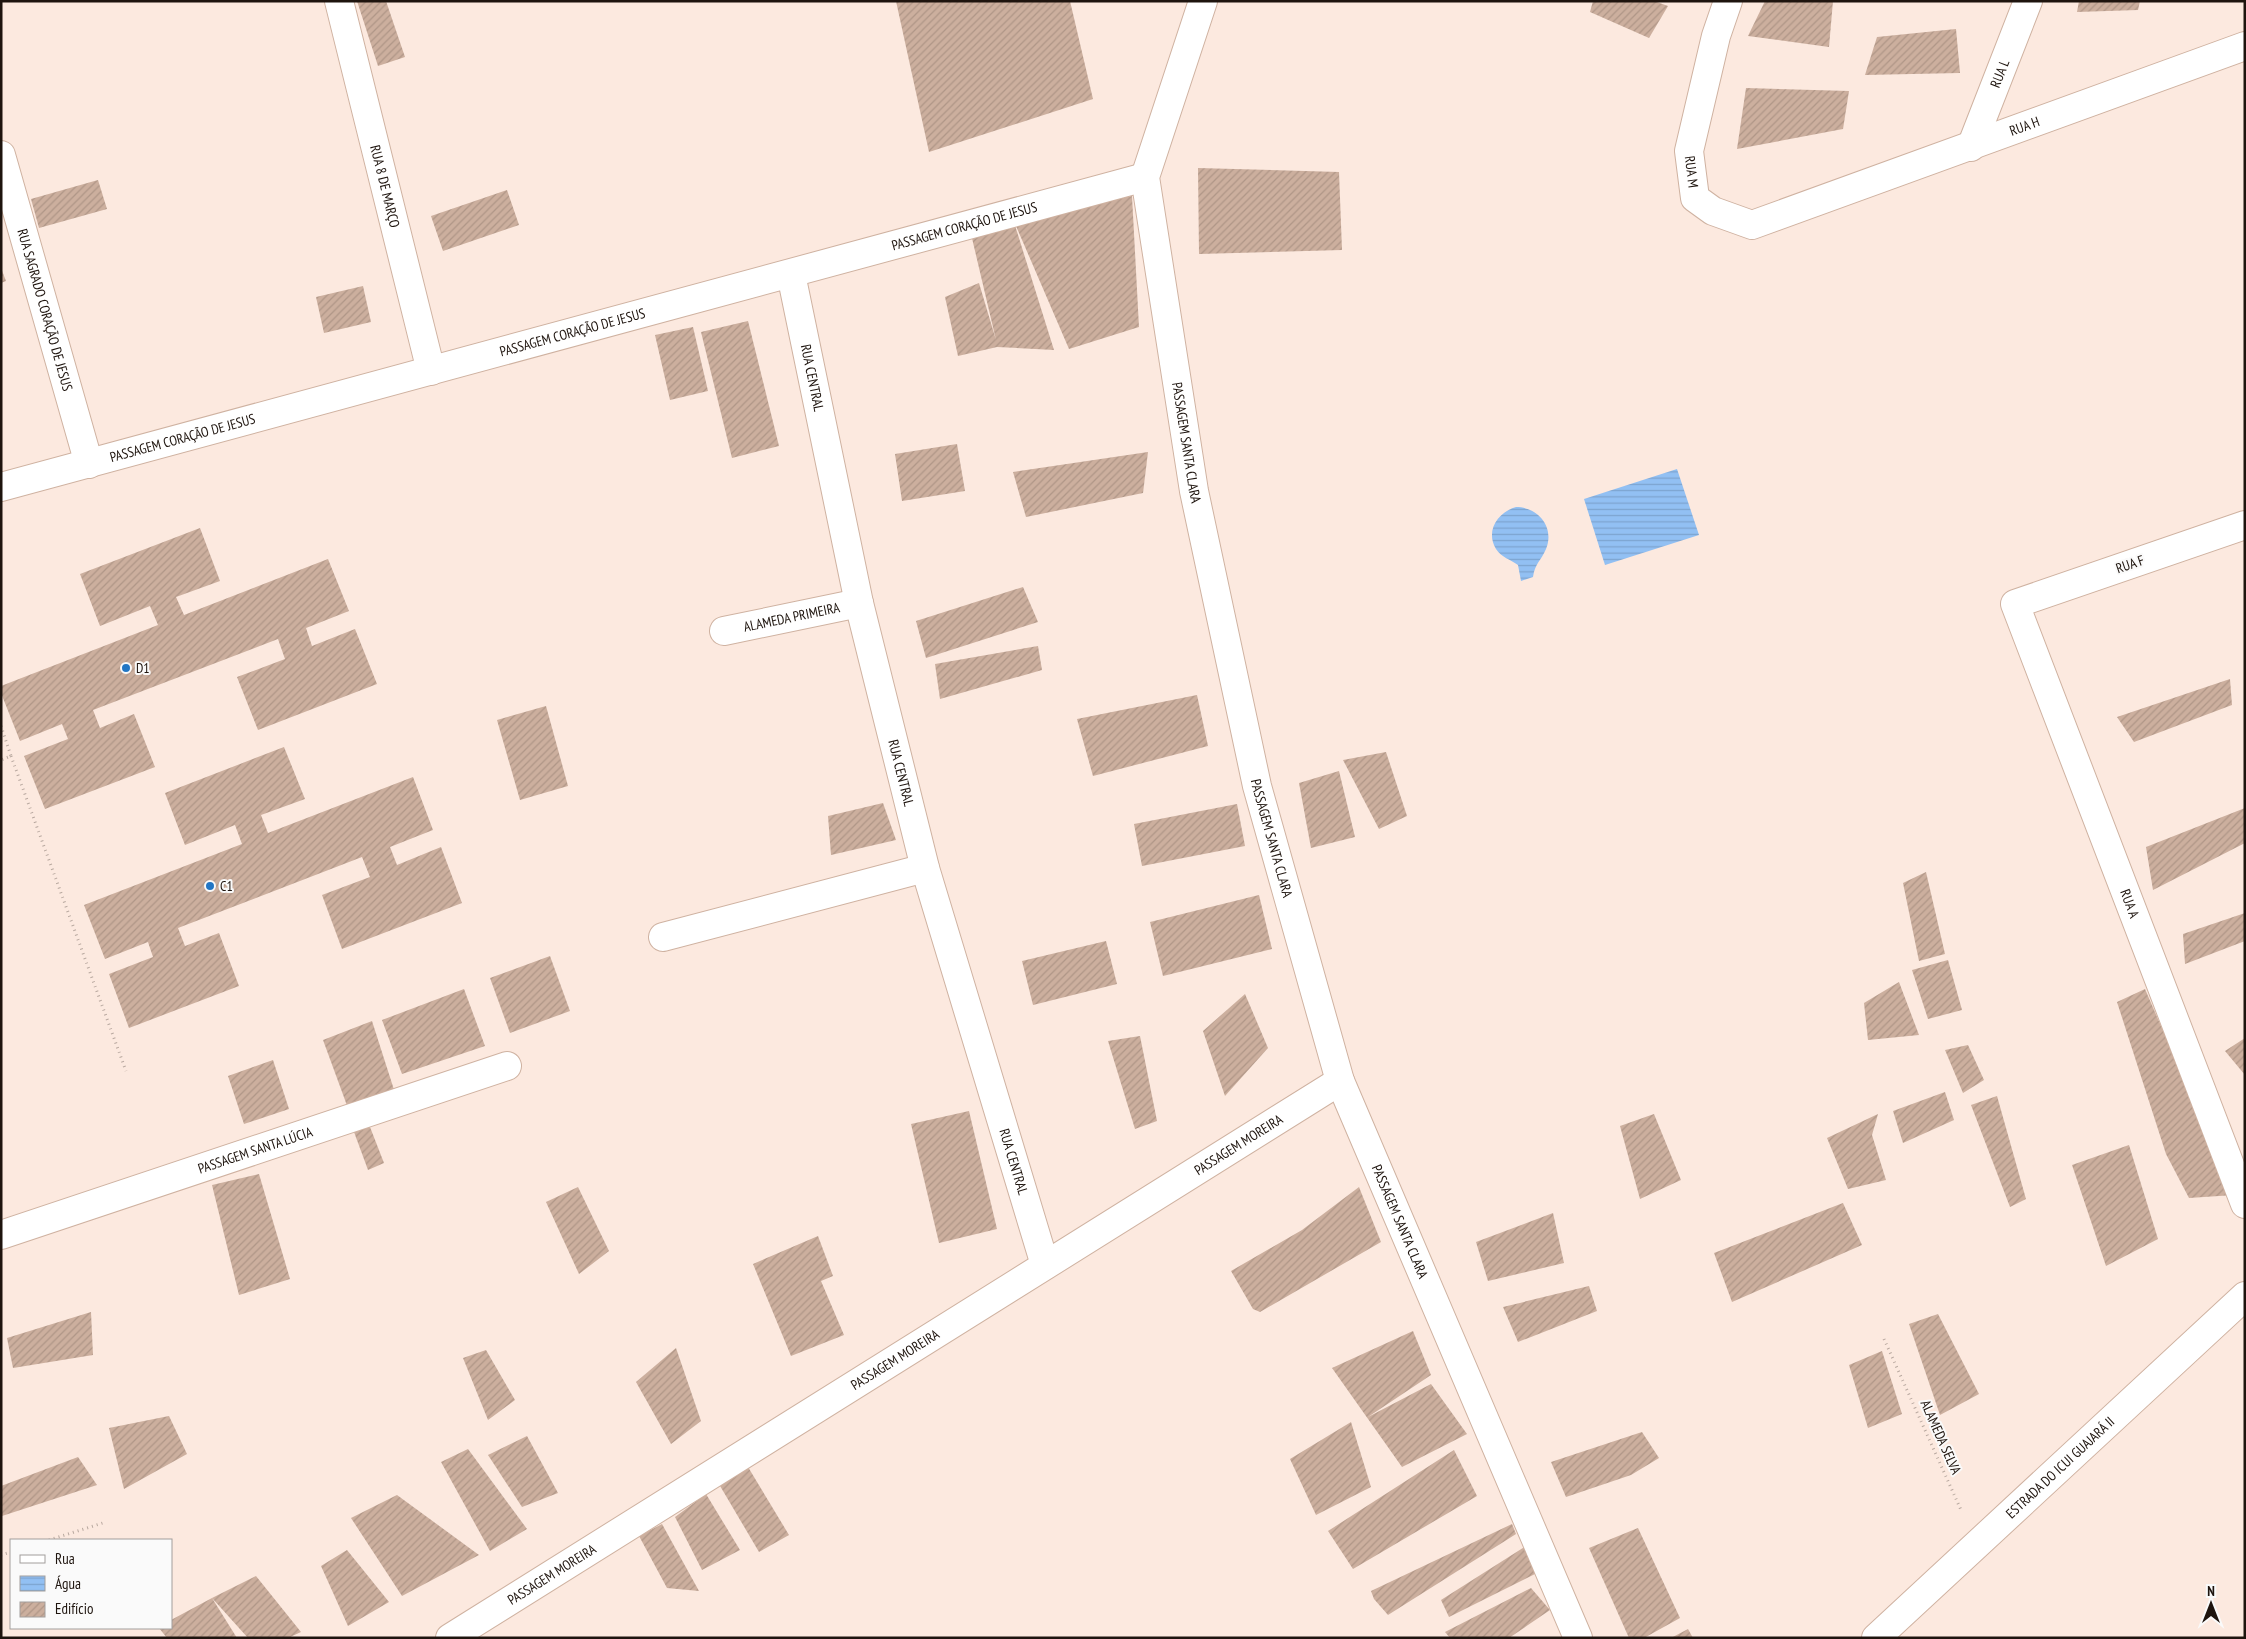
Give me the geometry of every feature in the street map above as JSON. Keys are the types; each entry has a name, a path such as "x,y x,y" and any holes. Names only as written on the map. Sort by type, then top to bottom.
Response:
{"street":[{"name":"RUA 8 DE MARÇO","path":"339,1 431,371"},
{"name":"PASSAGEM SANTA CLARA","path":"1203,1 1145,177 1194,491 1249,748 1288,898 1340,1081 1578,1638"},
{"name":"RUA M","path":"1728,1 1714,45 1689,151 1696,198 1713,211 1752,226 1805,208"},
{"name":"RUA L","path":"1971,147 2028,1"},
{"name":"RUA H","path":"1805,208 2245,46"},
{"name":"RUA SAGRADO CORAÇÃO DE JESUS","path":"1,155 89,464"},
{"name":"PASSAGEM CORAÇÃO DE JESUS","path":"1,488 1145,177"},
{"name":"RUA CENTRAL","path":"791,274 859,603 925,868 1045,1265"},
{"name":"RUA F","path":"2015,604 2245,525"},
{"name":"ALAMEDA PRIMEIRA","path":"724,631 859,603"},
{"name":"RUA A","path":"2015,604 2245,1204"},
{"path":"663,937 925,868"},
{"name":"PASSAGEM SANTA LÚCIA","path":"1,1235 507,1066"},
{"name":"PASSAGEM MOREIRA","path":"450,1638 1340,1081"},
{"name":"ESTRADA DO ICUI GUAJARÁ II","path":"1876,1638 2245,1296"}],"path":[{"path":"1,726 126,1071"},
{"path":"1,760 11,756"},
{"name":"ALAMEDA SELVA","path":"1884,1339 1977,1545"},
{"path":"51,1539 106,1522"}],"water":[{"path":"1677,469 1699,535 1605,565 1584,499"},
{"path":"1516,507 1531,510 1538,514 1543,520 1548,533 1546,549 1533,577 1521,581 1518,565 1498,552 1492,536 1495,523 1499,518"}],"building":[{"path":"357,1 386,1 405,57 378,66"},
{"path":"896,1 1070,1 1093,99 929,152"},
{"path":"1593,1 1654,1 1668,6 1649,38 1590,12"},
{"path":"1765,1 1833,1 1829,47 1748,36"},
{"path":"2079,1 2140,1 2138,10 2077,12"},
{"path":"1956,29 1960,73 1865,75 1877,37"},
{"path":"1746,88 1849,91 1843,129 1737,149"},
{"path":"1198,168 1339,172 1342,250 1199,254"},
{"path":"98,180 107,209 39,228 31,199"},
{"path":"507,190 519,225 443,251 431,216"},
{"path":"1132,196 1139,327 1069,349 1013,219 1054,350 997,347 958,356 945,297 979,283 996,340 971,234 1012,217"},
{"path":"1,268 6,281 1,283"},
{"path":"363,286 371,322 324,333 316,297"},
{"path":"748,321 779,446 732,458 701,332"},
{"path":"693,327 708,391 670,400 655,335"},
{"path":"957,444 965,491 902,501 895,454"},
{"path":"1148,452 1143,493 1026,517 1013,472"},
{"name":"D1","path":"200,528 220,581 176,597 184,615 328,559 349,611 306,628 312,646 355,629 377,684 258,730 237,677 285,659 278,639 93,710 100,728 134,714 155,767 45,809 24,756 68,739 62,724 20,741 1,693 1,686 158,625 150,606 100,626 80,574"},
{"path":"1023,587 1038,622 926,658 916,621"},
{"path":"1038,646 1042,670 940,699 935,664"},
{"path":"2230,679 2232,705 2134,742 2117,717"},
{"path":"1197,695 1208,746 1093,776 1077,719"},
{"path":"546,706 568,786 520,800 497,720"},
{"name":"C1","path":"284,747 305,799 261,815 268,833 413,777 433,830 390,847 397,865 441,847 462,903 342,949 322,895 370,877 362,857 178,928 185,946 219,933 239,986 129,1028 109,974 153,957 148,942 105,959 84,905 242,844 235,825 185,845 165,793"},
{"path":"1386,752 1407,816 1379,829 1343,760"},
{"path":"1339,771 1355,837 1311,848 1299,783"},
{"path":"883,803 896,840 831,855 828,816"},
{"path":"1237,804 1245,846 1142,866 1134,824"},
{"path":"2245,808 2245,843 2153,890 2146,847"},
{"path":"1926,872 1945,954 1919,961 1903,883"},
{"path":"1259,895 1272,949 1163,976 1150,922"},
{"path":"2245,913 2245,941 2185,964 2183,934"},
{"path":"1106,941 1117,984 1033,1005 1022,961"},
{"path":"550,956 570,1011 510,1033 490,978"},
{"path":"1948,960 1962,1010 1928,1019 1912,970"},
{"path":"1899,982 1919,1035 1868,1040 1864,1003"},
{"path":"464,989 485,1046 402,1074 382,1020"},
{"path":"2145,989 2234,1195 2189,1198 2166,1154 2117,1002"},
{"path":"1245,994 1268,1048 1225,1096 1203,1031"},
{"path":"372,1021 396,1096 349,1111 323,1040"},
{"path":"1140,1036 1157,1121 1135,1129 1108,1041"},
{"path":"2245,1038 2245,1075 2225,1051"},
{"path":"1968,1045 1984,1080 1963,1093 1945,1050"},
{"path":"273,1060 289,1109 244,1124 228,1076"},
{"path":"1945,1092 1954,1120 1903,1143 1893,1111"},
{"path":"1997,1096 2026,1199 2010,1207 1971,1105"},
{"path":"969,1111 997,1229 939,1243 911,1124"},
{"path":"1654,1114 1681,1180 1640,1199 1620,1126"},
{"path":"1878,1114 1872,1135 1886,1180 1848,1189 1827,1138"},
{"path":"370,1127 384,1163 368,1170 354,1132"},
{"path":"2129,1145 2158,1239 2106,1266 2072,1165"},
{"path":"259,1174 290,1279 239,1295 212,1185"},
{"path":"578,1187 609,1251 579,1274 546,1202"},
{"path":"1359,1187 1381,1242 1260,1312 1253,1309 1231,1271 1302,1230"},
{"path":"1843,1203 1862,1245 1732,1302 1714,1253"},
{"path":"1553,1213 1564,1263 1488,1281 1476,1242"},
{"path":"818,1236 833,1276 821,1281 844,1335 791,1356 753,1264"},
{"path":"1589,1286 1597,1311 1518,1342 1503,1307"},
{"path":"91,1312 93,1355 13,1368 7,1338"},
{"path":"1938,1314 1979,1394 1940,1415 1909,1324"},
{"path":"1413,1331 1431,1375 1368,1417 1431,1384 1467,1434 1402,1467 1332,1368"},
{"path":"676,1348 701,1421 671,1444 636,1382"},
{"path":"486,1350 515,1400 488,1420 463,1358"},
{"path":"1882,1351 1902,1414 1868,1428 1849,1365"},
{"path":"169,1416 187,1454 124,1489 109,1428"},
{"path":"1351,1422 1371,1487 1316,1515 1290,1459"},
{"path":"1642,1432 1659,1458 1631,1475 1566,1497 1551,1462"},
{"path":"527,1436 558,1493 522,1507 488,1455"},
{"path":"468,1449 527,1529 490,1551 441,1462"},
{"path":"1454,1450 1477,1496 1353,1569 1328,1531"},
{"path":"78,1457 97,1485 2,1516 1,1486"},
{"path":"745,1462 789,1535 759,1552 713,1474"},
{"path":"706,1494 740,1550 702,1570 675,1517"},
{"path":"397,1495 479,1555 402,1596 351,1518"},
{"path":"662,1524 699,1591 667,1588 639,1536"},
{"path":"1512,1524 1516,1534 1388,1615 1374,1599 1371,1591"},
{"path":"1638,1528 1680,1618 1644,1638 1629,1638 1589,1548"},
{"path":"1526,1546 1547,1568 1449,1617 1441,1600"},
{"path":"347,1550 389,1602 348,1626 321,1566"},
{"path":"256,1576 301,1632 288,1638 248,1638 212,1598"},
{"path":"1531,1588 1550,1610 1509,1638 1450,1638 1445,1632"},
{"path":"212,1598 237,1638 167,1638 160,1629 172,1629 172,1619"},
{"path":"1688,1629 1693,1638 1671,1638"}],"place":[{"name":"D1","path":"126,668"},
{"name":"C1","path":"210,886"}]}
